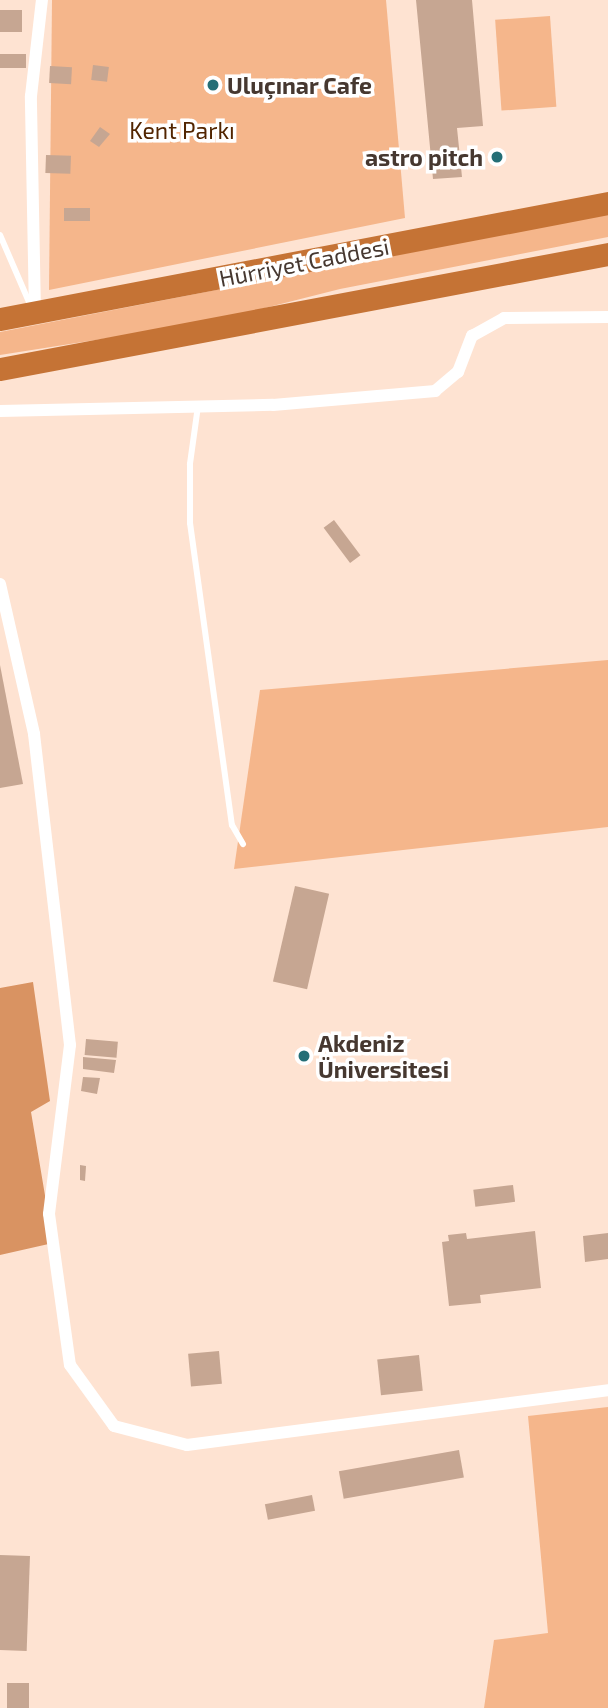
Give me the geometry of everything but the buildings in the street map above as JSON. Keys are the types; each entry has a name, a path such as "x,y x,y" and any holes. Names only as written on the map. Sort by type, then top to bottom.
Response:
{"highway":[{"name":"Hürriyet Caddesi","path":"0,319 608,203"},
{"path":"0,369 608,254"}],"street":[{"path":"35,313 31,96 42,0"},
{"path":"0,411 273,405 435,391 458,372 472,336 504,318 608,317"},
{"path":"0,584 34,734 69,1045 49,1214 69,1365 114,1426 187,1445 608,1390"}],"lane":[{"path":"0,232 35,313"},
{"path":"198,406 190,464 190,523 232,825 243,844"}],"green space":[{"name":"Kent Parkı","path":"52,0 386,0 405,218 49,290"},
{"path":"550,16 556,107 501,111 495,20"},
{"path":"608,214 608,237 340,289 210,322 0,355 0,332"},
{"path":"608,660 608,827 234,869 260,690"},
{"path":"608,1407 608,1708 484,1708 494,1640 548,1633 528,1416"}],"shaded area":[{"path":"33,982 50,1101 31,1112 53,1243 0,1255 0,988"}],"place":[{"name":"Uluçınar Cafe","path":"213,85"},
{"name":"astro pitch","path":"497,157"},
{"name":"Akdeniz Üniversitesi","path":"304,1056"}]}
